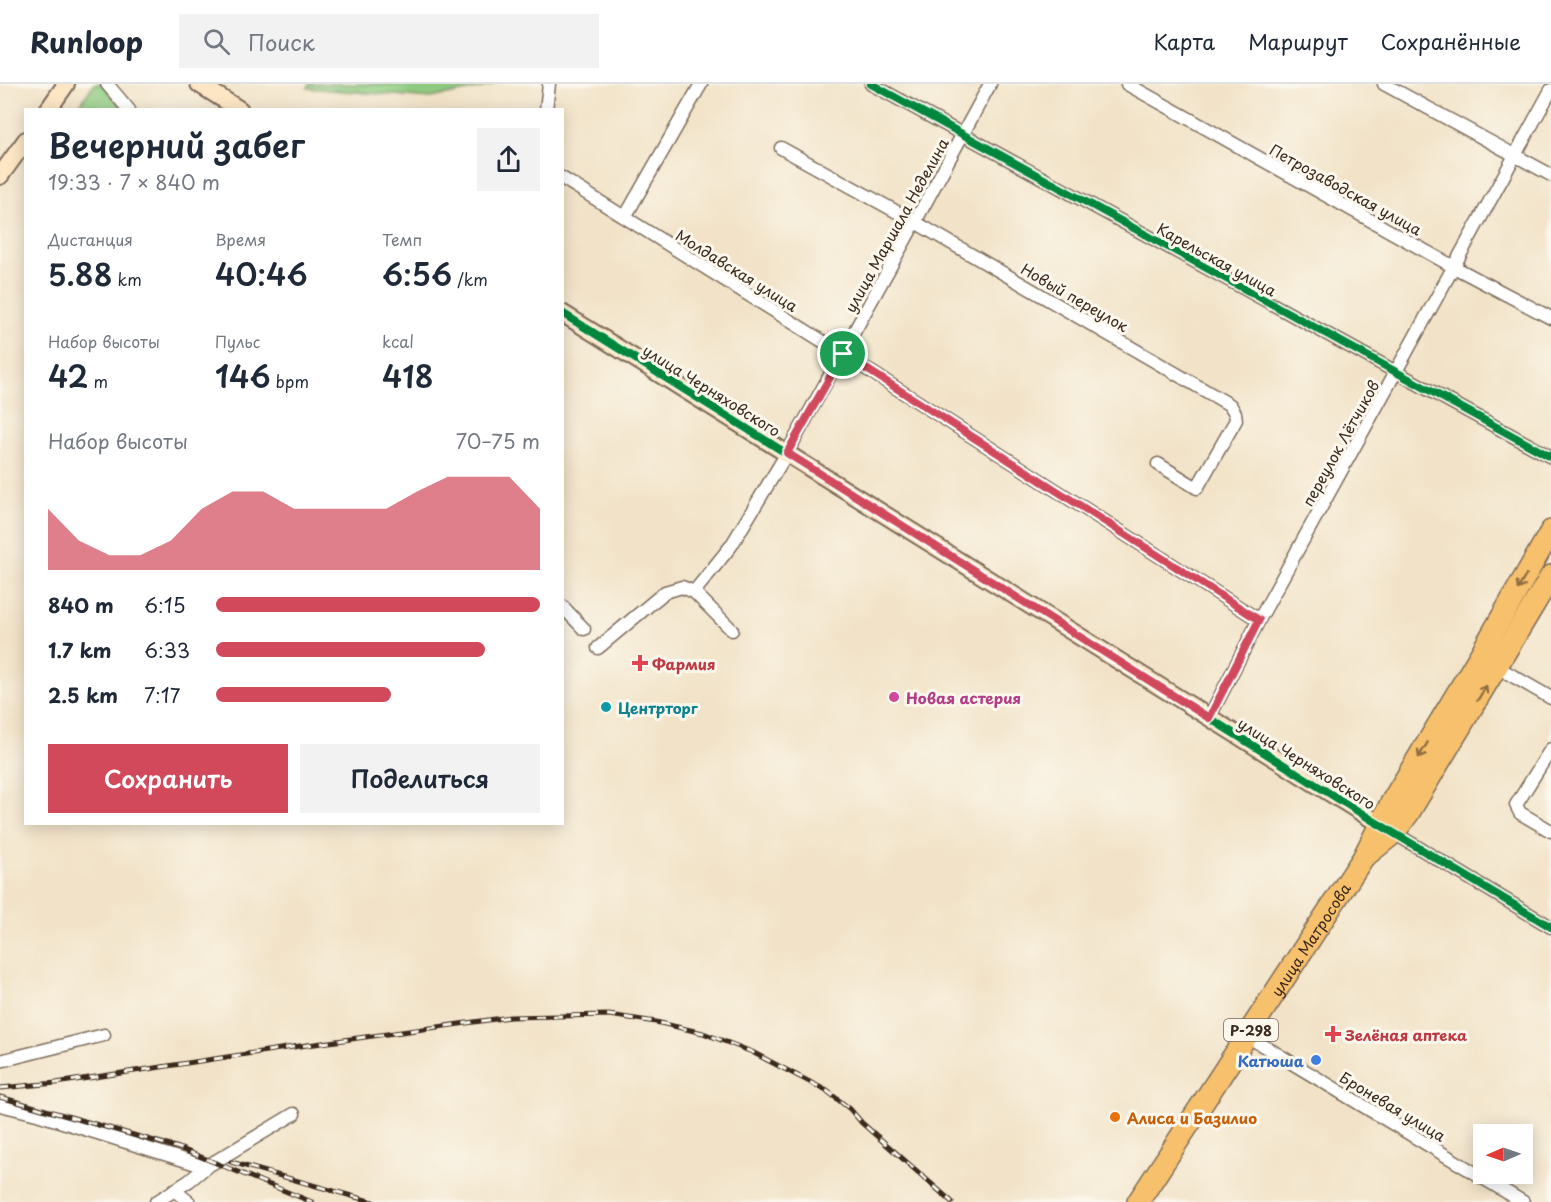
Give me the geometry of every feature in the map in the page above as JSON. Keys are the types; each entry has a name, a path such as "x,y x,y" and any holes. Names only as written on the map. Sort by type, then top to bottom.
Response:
{"highway":[{"name":"улица Матросова","path":"1488,662 1551,531"},
{"name":"улица Матросова","path":"1138,1202 1363,858 1387,829 1488,662 1551,576"}],"street":[{"path":"43,108 50,84"},
{"path":"49,108 66,84"},
{"path":"107,84 127,108"},
{"path":"199,84 237,108"},
{"path":"546,108 549,84"},
{"path":"625,217 701,84"},
{"name":"Карельская улица","path":"871,84 1551,457"},
{"name":"улица Маршала Неделина","path":"698,596 787,453 990,84"},
{"name":"Петрозаводская улица","path":"1127,84 1454,267 1551,318"},
{"path":"1384,84 1551,175"},
{"name":"переулок Лётчиков","path":"1209,718 1259,620 1551,90"},
{"path":"0,176 24,144"},
{"name":"Новый переулок","path":"781,148 915,222 1230,405 1236,420 1197,488 1158,464"},
{"name":"Молдавская улица","path":"564,179 843,354 1259,620"},
{"name":"улица Черняховского","path":"564,314 1387,829 1551,927"},
{"path":"598,648 665,592 682,587 698,596 732,630"},
{"path":"564,608 584,629"},
{"path":"1488,662 1551,698"},
{"path":"1551,749 1516,805 1520,813 1551,831"},
{"path":"0,1061 104,1035"},
{"name":"Броневая улица","path":"1247,1036 1523,1202"},
{"path":"0,1105 37,1114 206,1167"},
{"path":"156,1202 206,1167 294,1114"},
{"path":"174,1190 189,1202"}],"green space":[{"path":"94,84 102,84 123,108 77,108"},
{"path":"309,84 494,84 431,98 308,88"}],"railway":[{"path":"0,1088 56,1083 510,1017 609,1015 656,1022 703,1033 752,1052 827,1091 850,1109 862,1123 952,1202"},
{"path":"0,1097 179,1148 312,1202"},
{"path":"231,1162 373,1202"}],"cycle path":[{"path":"871,84 1551,457"},
{"path":"564,314 1372,820 1551,927"}],"place":[{"name":"Фармия","path":"640,663"},
{"name":"Новая астерия","path":"894,697"},
{"name":"Центрторг","path":"606,707"},
{"name":"Зелёная аптека","path":"1333,1034"},
{"name":"Катюша","path":"1316,1060"},
{"name":"Алиса и Базилио","path":"1115,1117"}],"route":[{"path":"843,354 1259,620 1209,718 787,453 843,354"}]}
